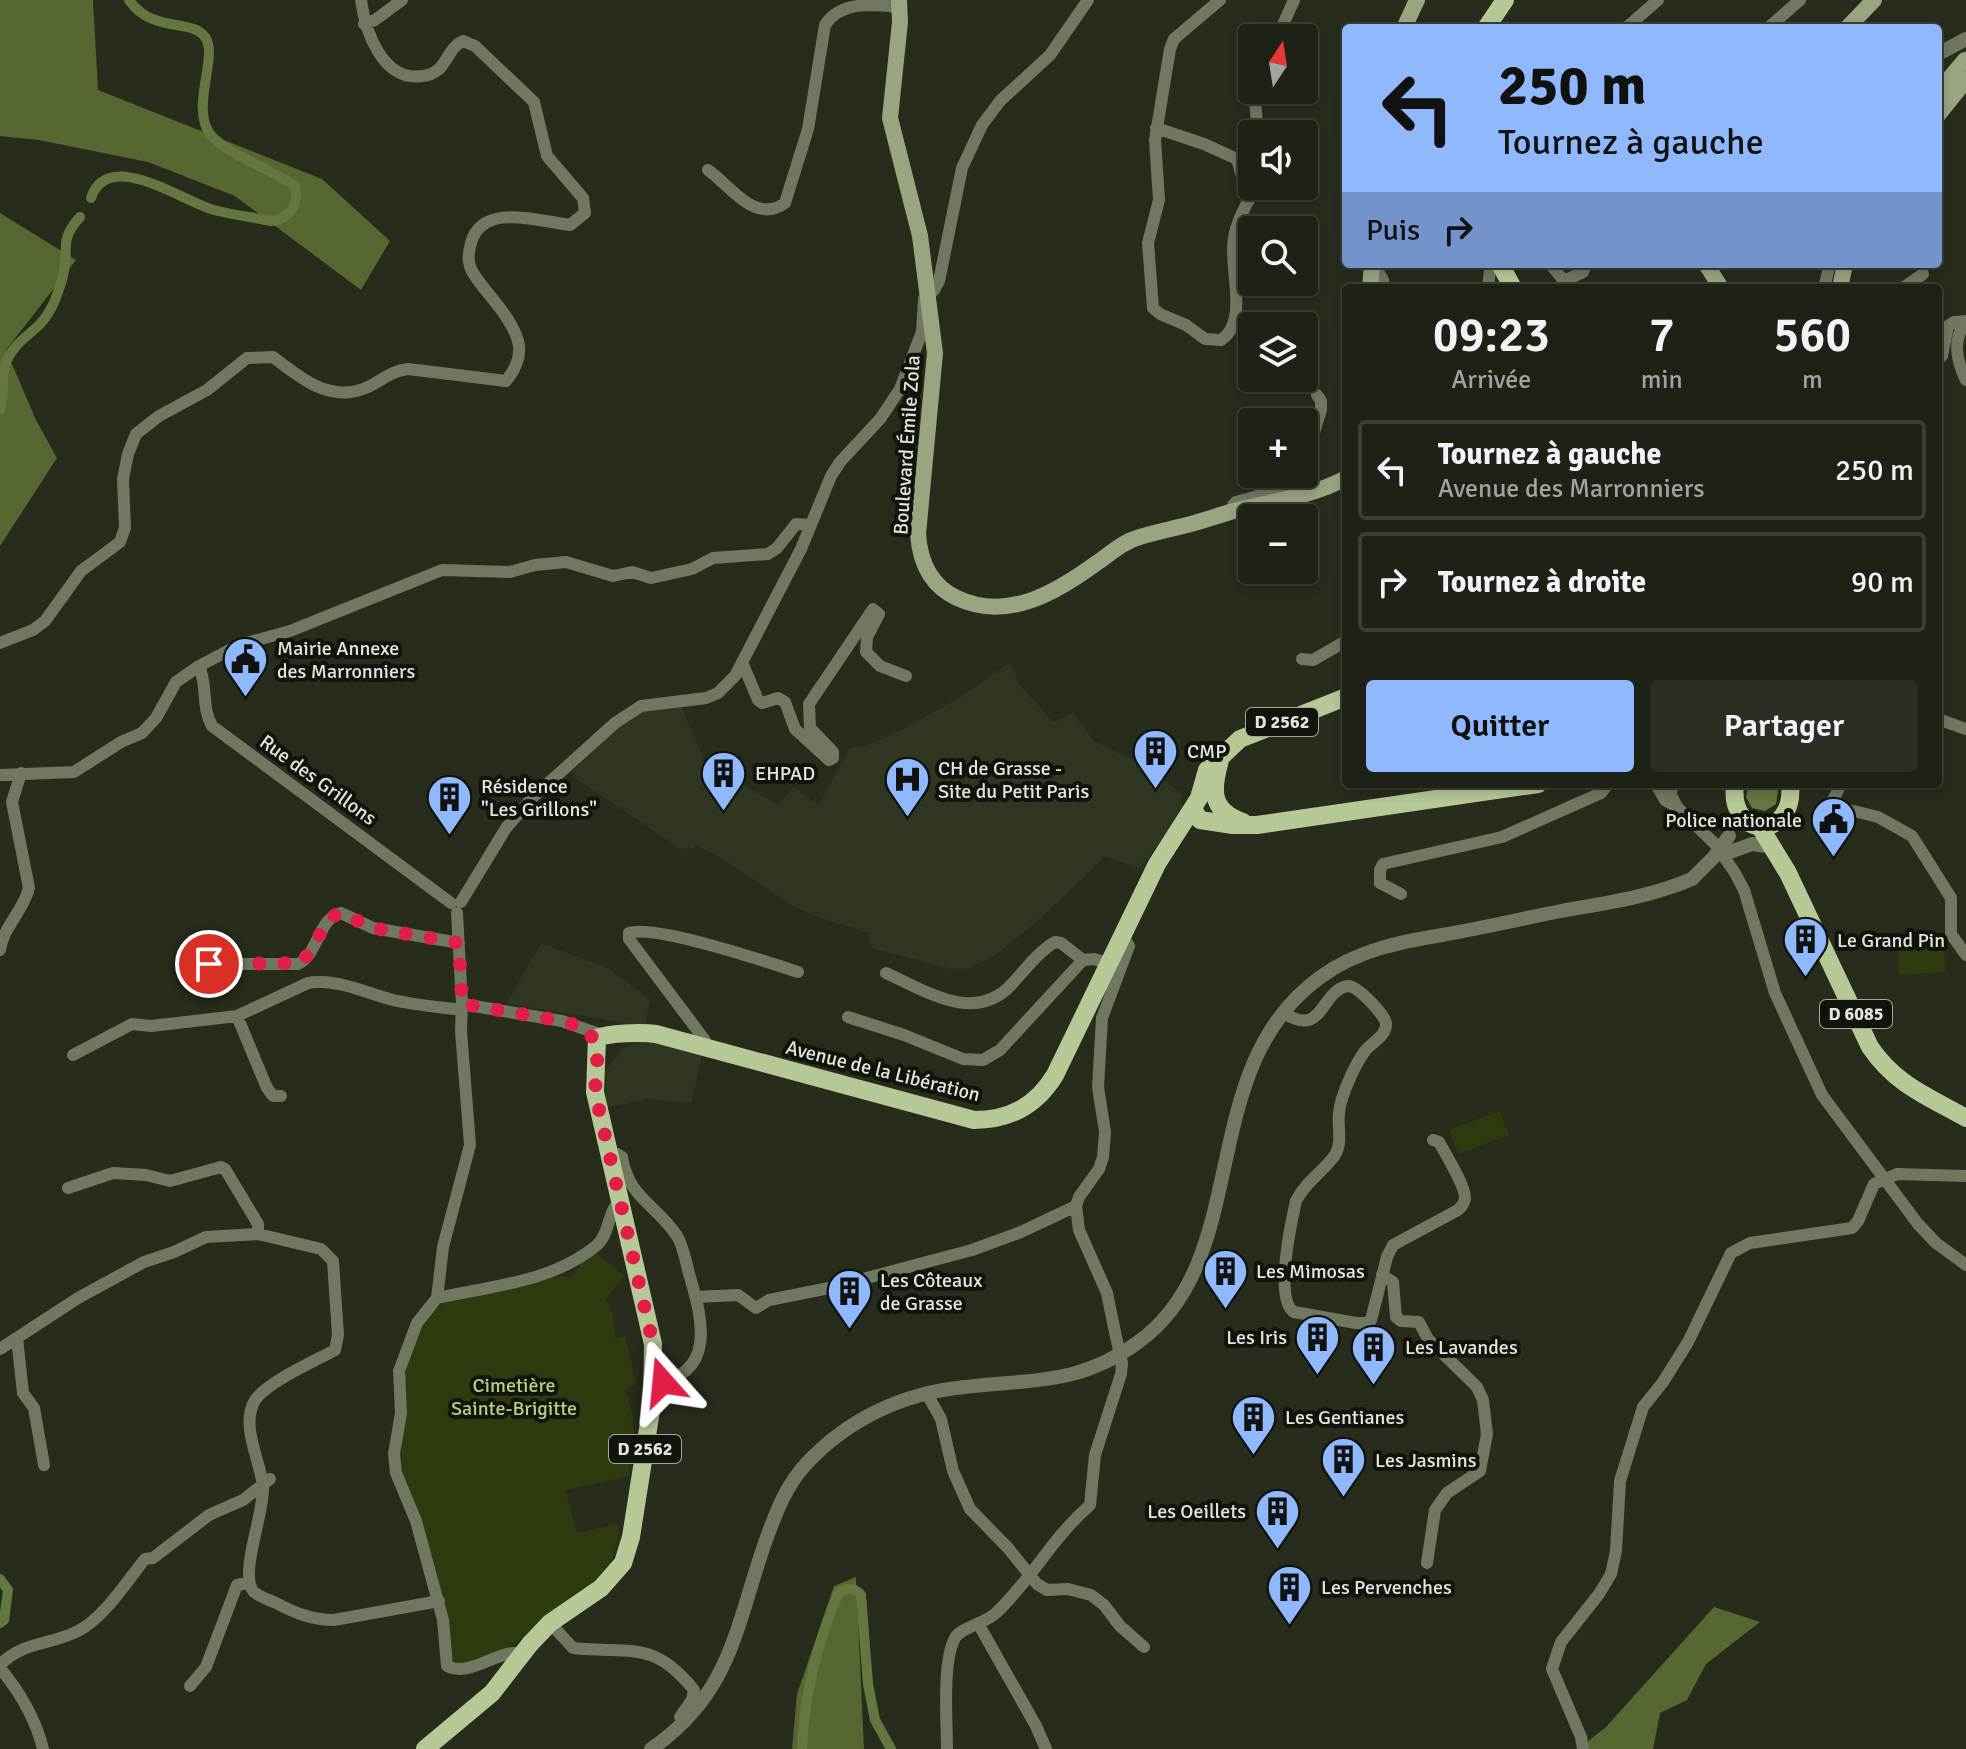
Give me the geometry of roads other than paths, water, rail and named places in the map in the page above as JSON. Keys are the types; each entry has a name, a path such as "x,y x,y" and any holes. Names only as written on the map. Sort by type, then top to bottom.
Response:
{"main road":[{"path":"1406,24 1417,0"},
{"path":"1493,24 1505,0"},
{"path":"1851,24 1874,0"},
{"name":"Boulevard Émile Zola","path":"900,3 890,118 920,236 935,353 918,534 919,551 934,581 948,594 977,606 1013,606 1066,584 1137,537 1308,494 1342,480"},
{"path":"1942,87 1965,60"},
{"path":"1942,110 1966,80"},
{"name":"D 2562","path":"1207,810 1222,753 1240,739 1342,699"},
{"path":"1207,810 1233,825 1257,825 1511,788"},
{"path":"1733,788 1737,811 1745,821 1758,826 1774,825 1783,817 1794,788"},
{"name":"Avenue de la Libération","path":"601,1044 629,1034 647,1032 974,1120 1000,1118 1022,1110 1046,1089 1164,850 1207,810"},
{"name":"D 6085","path":"1783,817 1781,834 1788,873"},
{"name":"D 6085","path":"1758,826 1788,873 1870,1047 1886,1070 1966,1118"},
{"name":"D 2562","path":"425,1749 492,1693 522,1653 550,1623 609,1581 627,1553 654,1384 653,1344 595,1092 601,1044"}],"street":[{"path":"0,643 33,630 45,621 81,571 120,542 125,528 123,479 136,434 159,416 207,390 247,358 273,357 309,383 343,393 364,389 394,371 408,369 506,381 515,370 518,342 510,324 471,270 468,258 474,235 481,225 499,216 570,225 585,213 583,198 547,156 534,102 475,46 463,41 454,45 439,69 427,76 410,78 397,72 379,54 364,24 361,0"},
{"path":"364,24 375,20 402,0"},
{"path":"522,1653 507,1653 451,1669 447,1666 439,1601 416,1521 396,1473 394,1454 401,1413 399,1371 417,1323 437,1298 443,1247 470,1145 461,1044 456,906 471,890 497,840 524,808 615,723 641,706 706,698 718,693 735,676 801,549 831,476 880,419 900,389 922,332 924,299 939,281 962,168 982,125 1000,101 1050,55 1088,0"},
{"path":"1220,0 1172,44 1156,128 1159,200 1148,243 1153,308 1205,339 1214,341 1227,336 1234,320 1237,295 1234,236 1249,200"},
{"path":"1283,24 1294,0"},
{"path":"1631,24 1658,0"},
{"path":"1773,24 1800,0"},
{"path":"708,170 751,206 768,210 785,203 808,129 825,25 847,2 900,3"},
{"path":"1942,52 1966,39"},
{"path":"1156,128 1204,144 1238,161"},
{"path":"1553,268 1567,284 1584,268"},
{"path":"1909,284 1923,274"},
{"path":"1966,321 1959,332 1956,353 1966,380"},
{"path":"1942,350 1948,326 1966,321"},
{"path":"1942,354 1956,353"},
{"path":"1317,395 1321,401 1318,420"},
{"path":"1234,511 1236,502 1284,488"},
{"path":"0,775 74,772 121,742 142,733 161,710 176,682 199,666 239,645 290,631 442,570 510,572 535,565 566,562 613,576 632,572 651,578 692,569 713,558 768,554 777,548 796,524 811,525"},
{"path":"742,662 758,700 762,703 778,698 785,702 795,729 829,760 833,758 833,752 810,728 809,704 873,609 879,614 867,637 866,652 880,666 906,676"},
{"path":"1302,659 1313,660 1342,643"},
{"name":"Rue des Grillons","path":"199,666 204,680 206,715 212,726 456,906"},
{"path":"1942,720 1966,729"},
{"path":"0,950 29,888 12,802 21,773"},
{"path":"1401,894 1380,883 1383,864 1502,837 1601,793 1605,788"},
{"path":"1658,788 1665,800 1677,807 1716,845 1735,873 1748,903 1775,993 1822,1095 1918,1224 1936,1243 1966,1265"},
{"path":"1672,788 1671,795 1677,807"},
{"path":"1839,788 1834,798 1841,808 1878,817 1912,836 1951,898 1951,934 1966,955"},
{"path":"1735,844 1737,811"},
{"path":"657,1745 691,1717 728,1658 753,1575 781,1500 792,1482 841,1431 875,1410 927,1394 963,1387 1035,1383 1078,1373 1114,1359 1141,1341 1174,1309 1192,1281 1205,1242 1235,1115 1249,1072 1284,1013 1309,985 1326,973 1383,947 1632,898 1692,879 1722,862 1735,844 1758,826"},
{"path":"1735,844 1774,847"},
{"path":"208,952 209,964 302,963 331,917 341,913 373,928 459,943"},
{"path":"708,1048 629,939 629,933 645,931 798,972"},
{"path":"696,1297 738,1295 756,1308 769,1300 829,1288 972,1250 1021,1232 1076,1206 1103,1157 1105,1132 1098,1087 1102,1018 1129,946 1123,936"},
{"path":"886,973 957,1005 979,1004 1002,994 1055,942 1061,943 1083,960"},
{"path":"848,1017 963,1059 983,1060 1000,1050 1083,960 1094,959 1110,964"},
{"path":"73,1055 132,1024 151,1026 237,1016 316,981 360,989 394,1000 562,1021 601,1044"},
{"path":"1284,1013 1309,1021 1318,1015 1336,992 1348,986 1355,987 1384,1016 1387,1025 1383,1034 1366,1049 1351,1075 1340,1103 1339,1146 1335,1155 1300,1192 1296,1201 1286,1263 1285,1300 1288,1309 1366,1323 1371,1320 1393,1245 1458,1210 1464,1203 1465,1196 1457,1177 1439,1142 1433,1140"},
{"path":"237,1016 267,1088 273,1096 281,1096"},
{"path":"609,1155 622,1157 625,1178 632,1188 676,1234 696,1297 702,1329 699,1352 688,1370 654,1384"},
{"path":"68,1188 113,1173 146,1175 170,1181 221,1167 258,1224 258,1234"},
{"path":"1583,1749 1581,1737 1552,1669 1561,1642 1611,1574 1616,1551 1620,1481 1643,1407 1688,1342 1731,1253 1750,1243 1852,1228 1874,1184 1897,1174 1966,1176"},
{"path":"437,1298 542,1276 568,1265 603,1238 613,1209 620,1201"},
{"path":"947,1749 947,1696 955,1637 995,1614 1031,1575 1064,1529 1090,1505 1095,1455 1122,1363 1107,1293 1079,1230 1076,1206"},
{"path":"0,1349 78,1298 144,1262 206,1237 258,1234 321,1249 333,1261 338,1335 335,1350 265,1388 249,1414 266,1481 248,1583 255,1593 317,1620 439,1601"},
{"path":"1382,1275 1393,1282 1396,1317 1401,1321 1419,1322 1428,1339 1477,1387 1484,1408 1487,1434 1480,1471 1447,1493 1435,1510 1427,1563"},
{"path":"17,1338 23,1393 34,1408 44,1465"},
{"path":"927,1394 941,1419 953,1471 970,1509 1037,1584 1047,1590 1068,1589 1091,1595 1144,1647"},
{"path":"43,1749 39,1731 0,1667 11,1653 79,1631 99,1616 145,1559 153,1558 209,1515 243,1500 266,1481"},
{"path":"190,1686 206,1667 237,1585 248,1583"},
{"path":"550,1623 573,1648 628,1649 665,1659 679,1672 694,1690 687,1708 657,1745"},
{"path":"979,1625 1046,1749"}],"waterway":[{"path":"91,198 100,184 113,177 129,177 214,210 271,221 288,214 296,199 295,186 226,148 210,134 203,110 209,56 205,37 191,28 149,17 129,0"},
{"path":"0,409 7,360 51,309 64,270 69,233 80,217"},
{"path":"0,1579 8,1590 4,1620 0,1623"},
{"path":"802,1749 809,1688 818,1649 839,1592 851,1589 861,1595 868,1684 875,1720 891,1749"}],"place":[{"name":"Mairie Annexe des Marronniers","path":"246,699"},
{"name":"CMP","path":"1156,790"},
{"name":"EHPAD","path":"724,812"},
{"name":"CH de Grasse - Site du Petit Paris","path":"907,818"},
{"name":"Résidence \"Les Grillons\"","path":"450,836"},
{"name":"Police nationale","path":"1833,859"},
{"name":"Le Grand Pin","path":"1806,979"},
{"name":"Les Mimosas","path":"1225,1310"},
{"name":"Les Côteaux de Grasse","path":"849,1331"},
{"name":"Les Iris","path":"1318,1376"},
{"name":"Les Lavandes","path":"1374,1386"},
{"name":"Les Gentianes","path":"1254,1456"},
{"name":"Les Jasmins","path":"1344,1499"},
{"name":"Les Oeillets","path":"1277,1550"},
{"name":"Les Pervenches","path":"1290,1626"}],"park label":[{"name":"Cimetière Sainte-Brigitte","path":"514,1396"}]}
